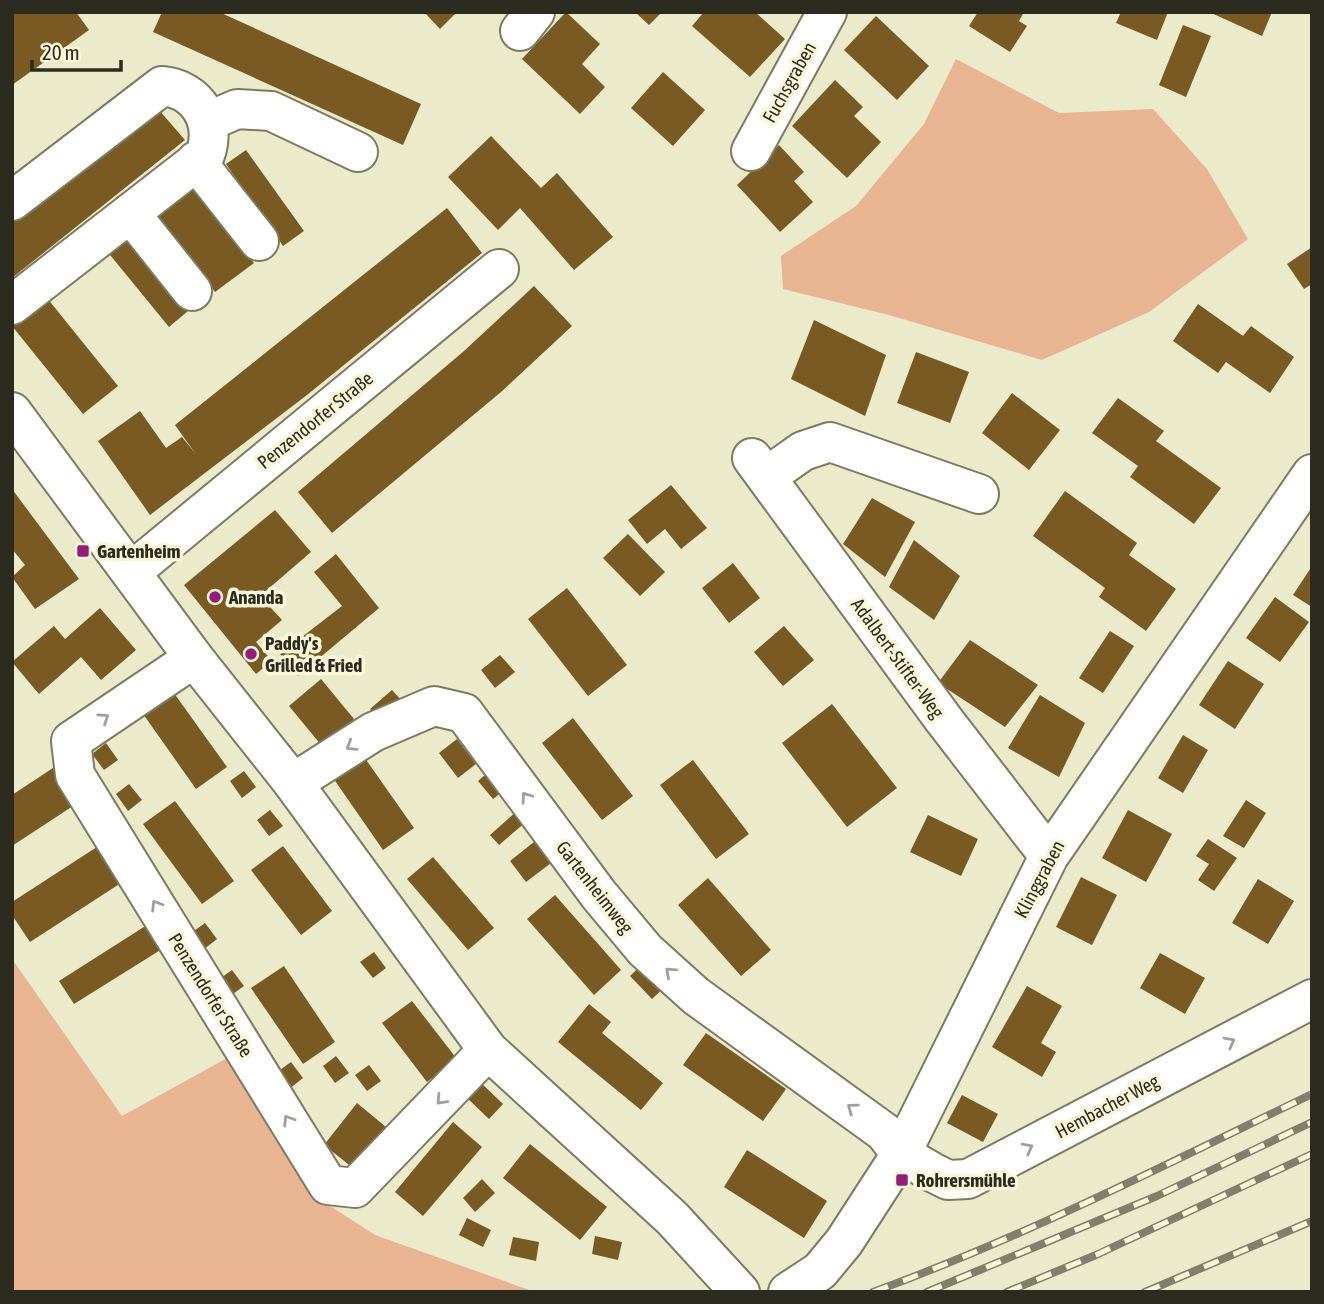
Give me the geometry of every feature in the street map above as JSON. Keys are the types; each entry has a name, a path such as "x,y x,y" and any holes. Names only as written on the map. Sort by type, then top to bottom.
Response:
{"street":[{"name":"Fuchsgraben","path":"751,151 827,12"},
{"path":"12,201 162,86 177,87 204,110 211,139 205,155 12,305"},
{"path":"207,122 237,109 271,111 358,152"},
{"path":"197,161 258,241"},
{"path":"130,214 192,291"},
{"name":"Penzendorfer Straße","path":"131,572 499,269"},
{"path":"12,412 194,658 293,783 488,1050 673,1219 740,1292"},
{"name":"Adalbert-Stifter-Weg","path":"979,494 830,442 759,467 944,720 1049,856"},
{"name":"Klinggraben","path":"788,1292 820,1271 844,1242 901,1154 1049,856 1312,474"},
{"name":"Penzendorfer Straße","path":"194,658 71,741 75,775 328,1185 355,1188 488,1050"},
{"name":"Gartenheimweg","path":"293,783 373,732 434,706 464,713 599,895 645,950 696,996 884,1132 901,1154"},
{"name":"Hembacher Weg","path":"901,1154 948,1180 968,1179 1312,999"}],"shaded area":[{"path":"956,59 1059,113 1153,109 1207,169 1248,239 1149,312 1042,360 889,315 783,289 781,256 856,206 924,124"},
{"path":"12,959 122,1116 229,1057 313,1195 375,1235 535,1292 12,1292"}],"building":[{"path":"12,12 76,12 89,30 12,85"},
{"path":"162,12 219,12 421,104 403,145 153,32"},
{"path":"424,12 457,12 440,29"},
{"path":"566,12 600,44 582,64 605,87 580,114 522,59"},
{"path":"635,12 662,12 649,25"},
{"path":"704,12 755,12 785,39 750,77 692,26"},
{"path":"978,12 1024,12 1019,21 1027,26 1010,52 969,26"},
{"path":"1121,12 1168,12 1157,40 1116,23"},
{"path":"1209,12 1272,12 1262,36"},
{"path":"876,16 929,66 897,100 844,50"},
{"path":"1183,25 1211,36 1186,97 1159,85"},
{"path":"663,72 705,110 673,146 631,108"},
{"path":"835,80 863,107 854,116 881,142 847,178 792,126"},
{"path":"152,102 185,140 12,278 12,216"},
{"path":"491,136 541,188 557,173 613,237 574,270 520,208 498,230 448,177"},
{"path":"779,145 804,172 794,181 813,202 780,232 737,185"},
{"path":"246,150 304,231 283,246 226,164"},
{"path":"194,184 254,263 215,292 156,212"},
{"path":"447,208 482,253 307,395 150,515 98,441 140,411 166,448 182,437 195,453 175,425"},
{"path":"126,234 188,311 169,327 106,250"},
{"path":"1312,247 1312,284 1304,289 1287,264"},
{"path":"534,286 572,326 501,392 332,533 298,492 464,351"},
{"path":"47,298 118,386 83,414 12,326"},
{"path":"1198,304 1243,336 1251,326 1294,357 1270,393 1226,362 1218,373 1173,341"},
{"path":"814,320 886,355 865,416 791,379"},
{"path":"916,352 969,372 950,423 897,403"},
{"path":"1012,393 1060,430 1029,470 982,433"},
{"path":"1118,398 1164,431 1156,441 1221,488 1194,524 1130,477 1138,466 1092,433"},
{"path":"671,485 707,528 681,549 665,529 647,544 628,520"},
{"path":"12,489 79,579 35,609 12,577 25,565 12,549"},
{"path":"1065,491 1137,543 1129,555 1176,589 1146,631 1099,597 1105,588 1033,536"},
{"path":"872,498 915,522 885,577 843,544"},
{"path":"275,510 311,552 260,596 282,620 256,642 272,661 256,674 184,585"},
{"path":"628,534 665,572 640,596 603,558"},
{"path":"914,540 960,576 934,620 889,587"},
{"path":"336,554 379,608 298,676 280,654 342,606 314,572"},
{"path":"733,563 760,598 729,623 702,588"},
{"path":"1312,566 1312,607 1293,595"},
{"path":"567,588 627,665 588,696 528,619"},
{"path":"1275,597 1309,622 1280,662 1246,638"},
{"path":"100,608 136,650 101,680 81,657 39,694 12,662 54,626 65,639"},
{"path":"784,626 814,660 783,686 754,652"},
{"path":"1110,631 1134,646 1103,693 1079,678"},
{"path":"970,640 1038,685 1005,727 938,683"},
{"path":"500,655 515,672 495,688 481,670"},
{"path":"1228,661 1264,684 1235,729 1199,705"},
{"path":"321,679 354,719 322,746 289,706"},
{"path":"171,689 227,767 196,789 141,711"},
{"path":"392,690 402,701 380,720 370,709"},
{"path":"1040,695 1085,723 1059,777 1008,748"},
{"path":"832,704 897,788 847,827 782,743"},
{"path":"573,718 633,796 602,820 542,743"},
{"path":"1183,735 1208,750 1183,793 1158,778"},
{"path":"457,739 476,764 458,778 439,753"},
{"path":"106,743 118,760 104,770 92,754"},
{"path":"362,754 414,828 383,850 331,775"},
{"path":"693,760 749,834 716,859 660,785"},
{"path":"53,768 76,804 12,846 12,795"},
{"path":"492,769 507,788 493,799 478,781"},
{"path":"244,771 256,787 242,798 230,781"},
{"path":"129,784 142,800 128,811 116,794"},
{"path":"1246,800 1266,813 1244,848 1223,836"},
{"path":"175,801 234,881 202,904 143,824"},
{"path":"270,810 283,826 269,836 257,820"},
{"path":"518,810 527,821 499,845 490,835"},
{"path":"1128,810 1172,834 1146,882 1102,858"},
{"path":"928,815 978,839 961,876 910,852"},
{"path":"1208,839 1237,858 1214,891 1198,880 1209,864 1196,856"},
{"path":"534,842 551,863 526,882 510,861"},
{"path":"100,845 124,881 30,942 12,915 12,902"},
{"path":"283,846 332,911 301,935 251,870"},
{"path":"433,857 494,928 468,950 407,879"},
{"path":"1081,877 1117,895 1092,945 1056,927"},
{"path":"708,878 771,950 741,976 678,905"},
{"path":"1258,879 1294,901 1268,944 1232,923"},
{"path":"555,895 621,970 594,995 527,919"},
{"path":"205,923 217,939 203,950 191,933"},
{"path":"147,925 162,949 74,1004 59,981"},
{"path":"374,952 386,968 373,978 360,962"},
{"path":"1160,953 1205,978 1185,1014 1140,988"},
{"path":"650,957 671,981 652,999 630,976"},
{"path":"284,966 335,1042 303,1064 251,988"},
{"path":"232,970 244,986 230,996 218,980"},
{"path":"1027,986 1062,1006 1041,1043 1056,1052 1042,1077 992,1047"},
{"path":"412,1001 457,1059 427,1082 382,1023"},
{"path":"589,1004 611,1022 602,1033 663,1083 641,1110 558,1042"},
{"path":"706,1033 786,1089 763,1121 683,1065"},
{"path":"336,1056 349,1073 335,1083 323,1066"},
{"path":"291,1062 303,1078 289,1089 277,1072"},
{"path":"369,1065 381,1081 367,1091 355,1075"},
{"path":"479,1081 503,1104 489,1119 465,1096"},
{"path":"962,1095 998,1114 983,1142 947,1123"},
{"path":"357,1103 386,1127 353,1168 324,1145"},
{"path":"453,1122 482,1147 423,1216 395,1192"},
{"path":"530,1144 607,1207 580,1240 503,1178"},
{"path":"747,1150 827,1201 804,1238 724,1187"},
{"path":"482,1179 495,1193 475,1212 463,1198"},
{"path":"467,1218 491,1230 483,1247 459,1235"},
{"path":"595,1236 622,1242 618,1260 592,1254"},
{"path":"513,1237 539,1242 536,1261 509,1255"}],"railway":[{"path":"873,1292 1040,1224 1312,1094"},
{"path":"927,1292 1157,1196 1312,1122"},
{"path":"1007,1292 1096,1255 1312,1154"},
{"path":"1145,1292 1312,1221"}],"place":[{"name":"Gartenheim","path":"83,551"},
{"name":"Ananda","path":"215,597"},
{"name":"Paddy's Grilled & Fried","path":"251,654"},
{"name":"Rohrersmühle","path":"902,1180"}]}
